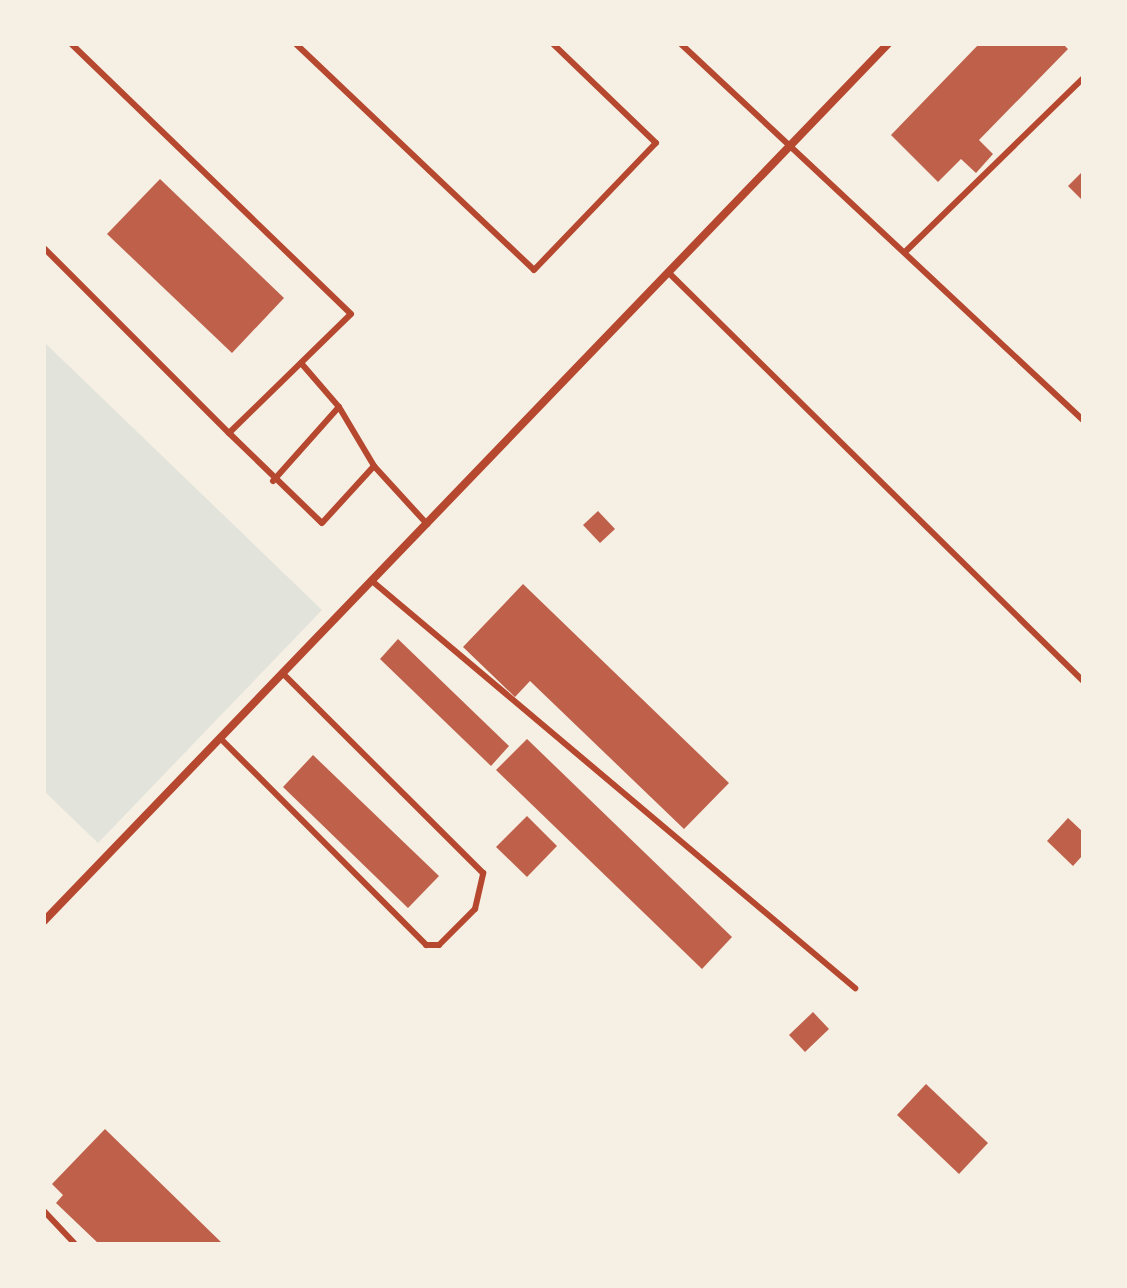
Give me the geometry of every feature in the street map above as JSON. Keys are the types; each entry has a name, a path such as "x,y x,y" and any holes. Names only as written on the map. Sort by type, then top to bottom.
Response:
{"street":[{"path":"44,921 888,44"}],"lane":[{"path":"71,44 351,314 229,433"},
{"path":"296,44 534,270 656,143 553,44"},
{"path":"681,44 788,148 906,251 1083,420"},
{"path":"906,251 1083,78"},
{"path":"44,248 273,481 322,523 374,466"},
{"path":"668,272 1083,681"},
{"path":"301,363 339,407 374,466 427,524"},
{"path":"273,481 339,407"},
{"path":"372,581 855,988"},
{"path":"221,739 426,945 439,945 475,909 483,873 283,674"},
{"path":"44,1211 75,1244"}],"shaded area":[{"path":"44,342 322,610 98,843 44,791"}],"building":[{"path":"979,44 1063,44 1068,49 979,140 993,154 976,173 961,159 938,182 891,135"},
{"path":"1083,171 1083,201 1068,186"},
{"path":"160,179 284,298 232,353 107,234"},
{"path":"598,511 615,529 600,543 583,525"},
{"path":"523,584 729,783 684,829 530,681 515,697 463,647"},
{"path":"398,639 509,746 491,766 380,659"},
{"path":"527,739 732,937 702,969 496,770"},
{"path":"313,755 439,876 408,908 283,787"},
{"path":"527,816 557,846 527,877 496,847"},
{"path":"1068,818 1083,832 1083,855 1073,866 1047,841"},
{"path":"813,1012 829,1029 805,1052 789,1035"},
{"path":"926,1084 988,1143 959,1174 897,1115"},
{"path":"105,1129 223,1244 99,1244 56,1203 63,1195 52,1184"}]}
